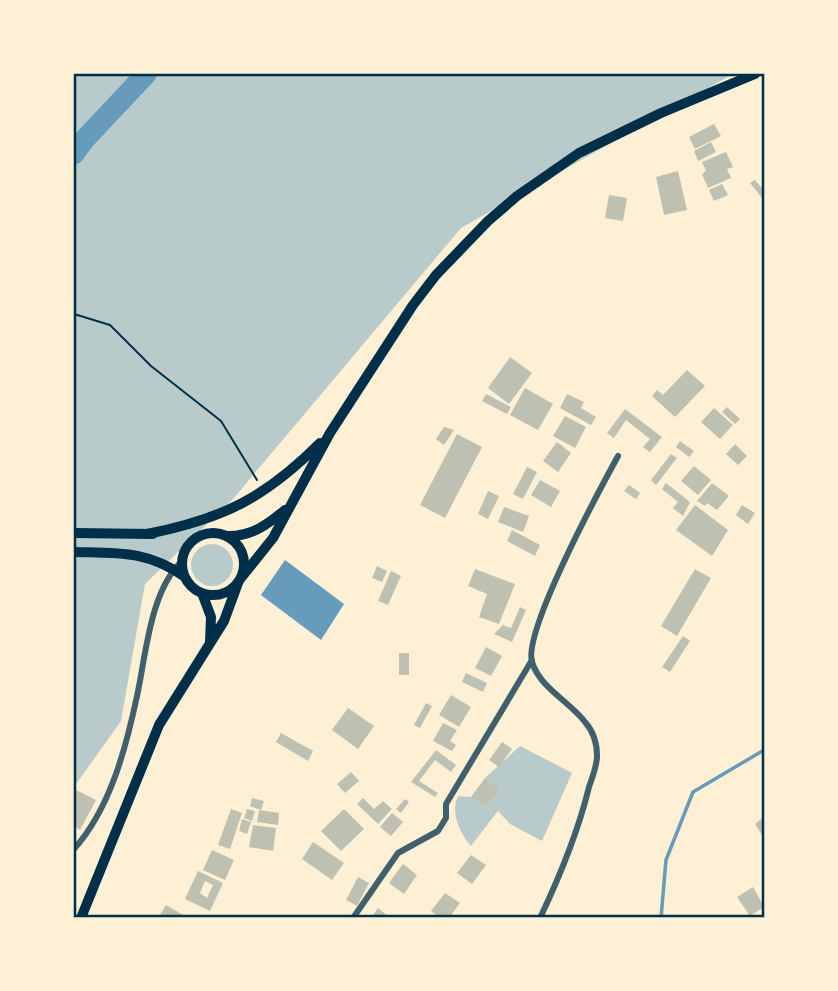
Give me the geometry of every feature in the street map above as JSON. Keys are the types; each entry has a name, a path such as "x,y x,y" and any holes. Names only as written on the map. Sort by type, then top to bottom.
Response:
{"highway":[{"path":"74,552 146,556 178,565 191,587 202,593 221,594 239,580 264,552 330,433 414,305 461,247 508,204 547,174 619,132 755,74"},
{"path":"147,534 192,524 250,501 294,468 330,433"},
{"path":"74,533 237,536 258,530 288,508"},
{"path":"178,565 190,544 206,534"},
{"path":"81,918 159,725 230,609 244,568 240,549 225,536"},
{"path":"202,593 211,617 210,643"}],"street":[{"path":"353,918 398,853 438,831 446,818 446,804 531,660 536,627 587,515 618,456"},
{"path":"74,849 101,805 122,754 155,609 178,565"},
{"path":"531,660 544,683 586,722 595,740 597,759 581,814 540,918"}],"path":[{"path":"74,314 110,325 151,366 222,421 257,480"}],"shaded area":[{"path":"74,74 733,74 461,228 233,499 145,584 121,721 74,787"},
{"path":"212,544 227,550 233,565 227,580 212,586 197,580 191,565 197,550"},
{"path":"520,746 572,773 542,841 510,824 498,811 471,846 457,822 455,809 458,796 471,797 486,807 500,789 485,778"}],"water":[{"path":"285,560 344,604 321,640 261,595"}],"building":[{"path":"714,124 721,136 695,149 689,137"},
{"path":"711,142 716,152 698,161 694,151"},
{"path":"726,152 733,167 727,169 731,178 708,188 702,174 706,171 702,162"},
{"path":"678,171 687,210 664,215 656,177"},
{"path":"755,180 764,191 762,198 750,183"},
{"path":"722,184 728,195 714,201 709,190"},
{"path":"609,195 627,198 623,221 605,218"},
{"path":"510,357 532,373 509,404 488,388"},
{"path":"687,370 705,386 675,417 652,396 657,390 663,395"},
{"path":"525,388 553,404 538,430 510,415"},
{"path":"486,394 511,407 507,414 482,401"},
{"path":"567,394 584,402 581,408 596,417 591,425 560,408"},
{"path":"727,407 740,419 735,424 722,412"},
{"path":"714,408 733,425 720,439 701,422"},
{"path":"625,409 662,437 650,452 643,447 650,439 626,420 614,438 607,433"},
{"path":"565,416 586,427 575,448 553,436"},
{"path":"444,427 454,430 444,445 436,439"},
{"path":"457,434 482,447 445,518 420,505"},
{"path":"680,441 694,451 689,457 676,447"},
{"path":"557,442 571,453 558,472 543,461"},
{"path":"735,444 747,456 738,465 726,454"},
{"path":"671,454 677,458 656,485 651,480"},
{"path":"694,466 711,480 698,495 681,481"},
{"path":"527,467 537,472 523,499 513,494"},
{"path":"540,480 560,491 551,507 531,495"},
{"path":"666,483 690,502 683,516 673,508 678,502 662,489"},
{"path":"712,483 729,496 717,510 707,503 705,506 697,501"},
{"path":"629,485 640,493 636,499 624,491"},
{"path":"488,491 499,496 488,519 478,514"},
{"path":"695,505 728,530 712,556 676,530"},
{"path":"742,505 755,513 748,524 736,515"},
{"path":"504,507 529,516 523,532 498,522"},
{"path":"512,530 540,545 535,556 507,541"},
{"path":"377,566 387,571 382,582 372,578"},
{"path":"475,569 515,584 499,624 479,617 487,594 468,586"},
{"path":"695,569 711,578 677,636 661,626"},
{"path":"391,571 401,576 388,605 378,601"},
{"path":"520,607 526,610 512,642 494,634 503,625 511,628"},
{"path":"683,636 690,641 670,672 662,667"},
{"path":"486,647 502,656 491,676 475,668"},
{"path":"399,653 409,653 409,675 399,675"},
{"path":"466,673 487,683 483,692 462,682"},
{"path":"451,695 471,707 459,727 439,715"},
{"path":"426,703 432,706 420,728 414,725"},
{"path":"348,708 374,726 358,749 332,730"},
{"path":"443,723 457,730 450,741 456,745 452,751 433,741"},
{"path":"281,733 313,751 308,761 276,742"},
{"path":"502,742 512,749 499,767 489,760"},
{"path":"436,750 456,765 451,772 435,760 419,781 438,793 435,797 411,782"},
{"path":"351,772 359,781 345,793 337,784"},
{"path":"485,778 500,789 486,807 471,797"},
{"path":"74,789 96,800 80,830 74,826"},
{"path":"252,798 264,801 261,810 250,806"},
{"path":"363,798 374,809 383,801 392,809 378,824 357,804"},
{"path":"405,799 409,802 401,813 396,809"},
{"path":"231,809 242,813 230,849 218,845"},
{"path":"247,809 255,811 252,821 244,818"},
{"path":"344,809 364,829 341,851 321,831"},
{"path":"259,810 279,813 278,825 257,822"},
{"path":"392,813 403,822 391,836 380,827"},
{"path":"764,817 764,838 755,824"},
{"path":"242,819 251,822 247,834 239,831"},
{"path":"253,825 276,828 273,851 249,847"},
{"path":"313,842 344,863 332,880 302,859"},
{"path":"212,850 234,860 225,880 203,870"},
{"path":"471,855 486,865 472,884 457,873"},
{"path":"403,864 417,875 404,894 389,883"},
{"path":"198,871 223,883 210,911 185,899","holes":["205,881 213,885 207,898 200,893"]},
{"path":"358,877 369,883 357,906 346,900"},
{"path":"753,887 764,907 750,916 737,897"},
{"path":"445,893 460,903 449,918 440,918 431,911"},
{"path":"166,905 185,916 184,918 158,918"},
{"path":"378,908 390,918 371,918"}],"waterway":[{"path":"74,154 146,74"},
{"path":"661,918 666,860 693,792 764,750"}]}
